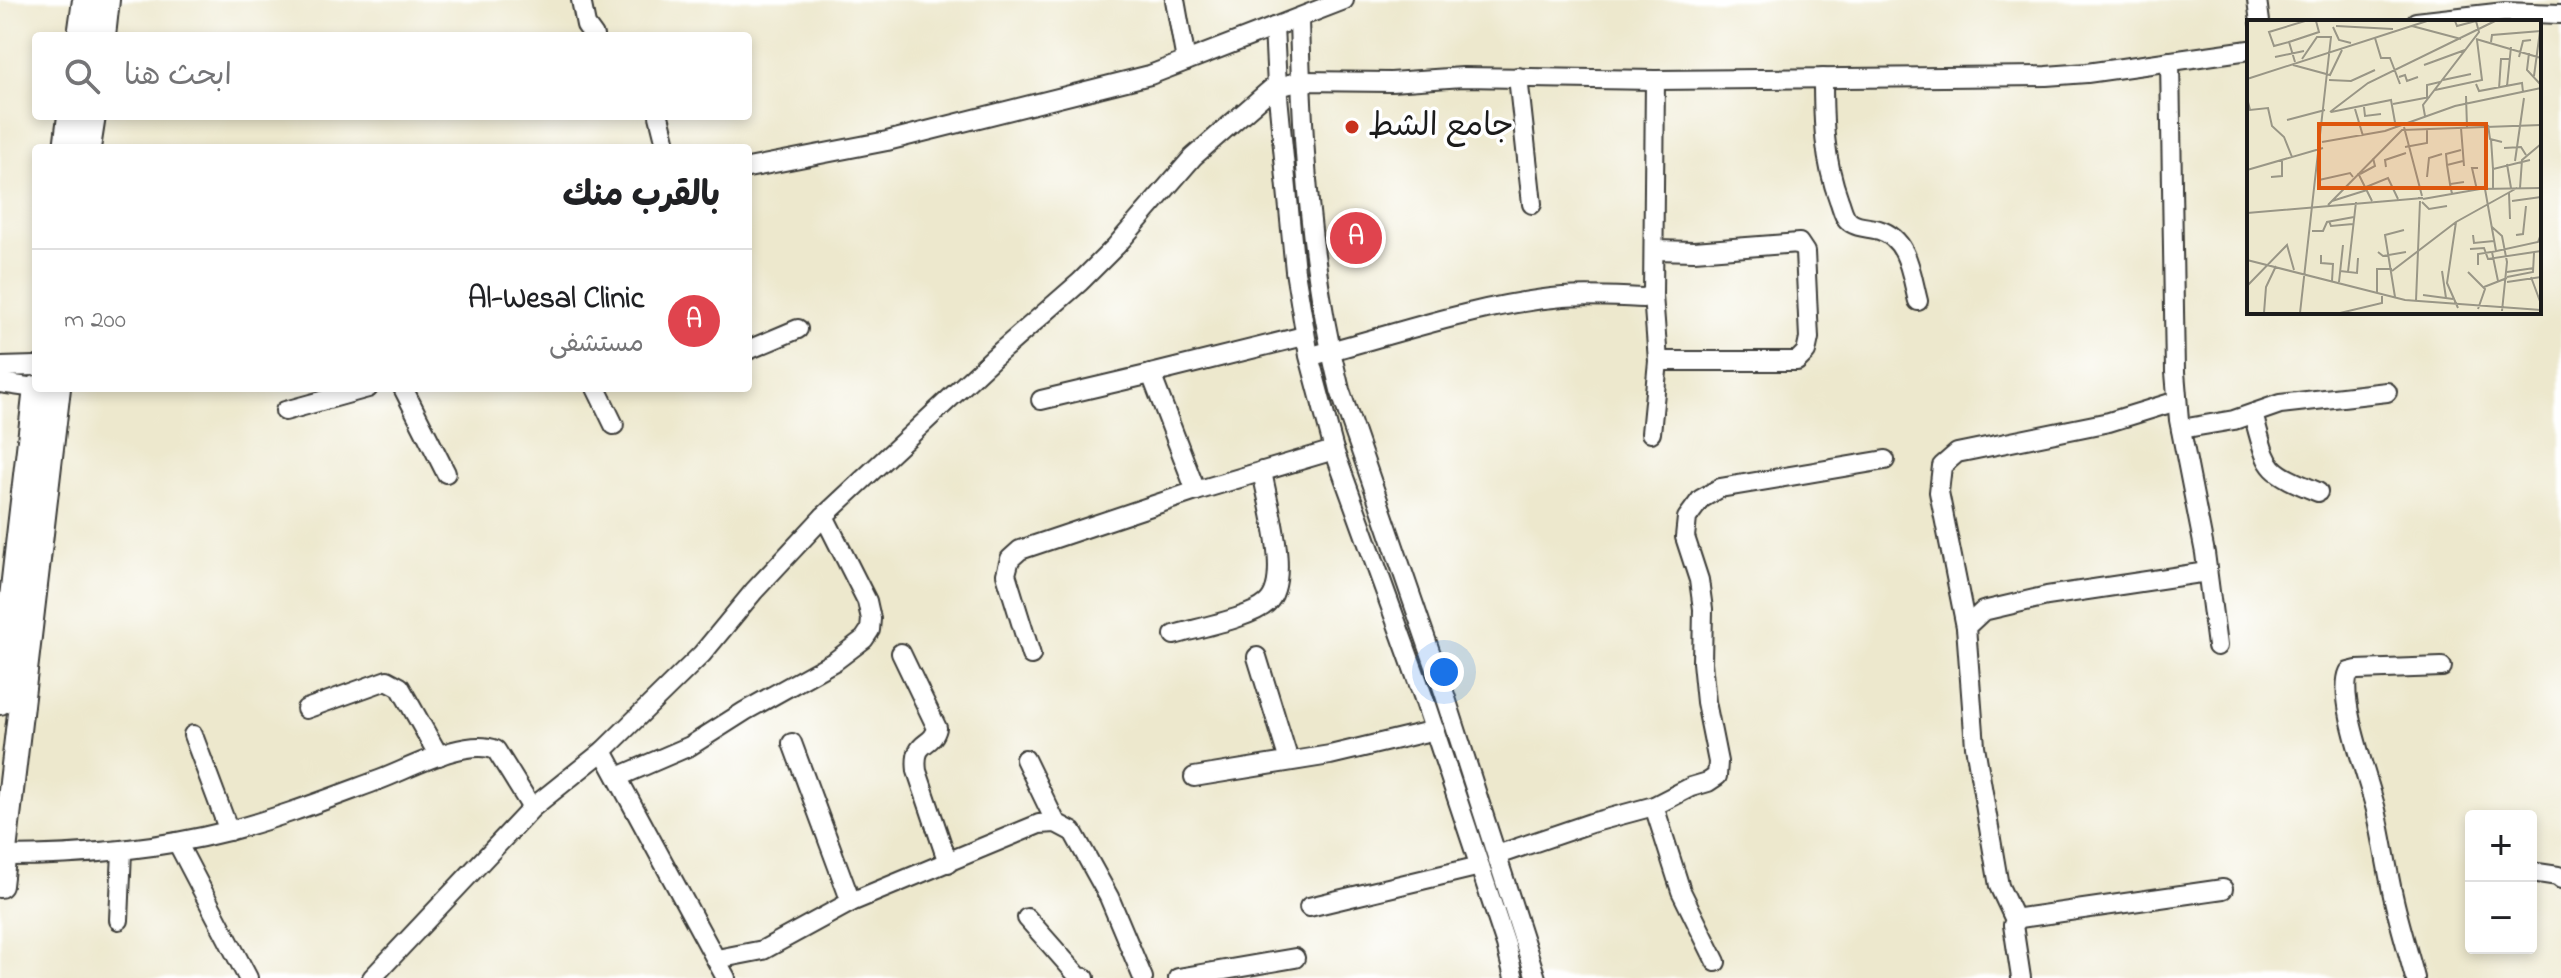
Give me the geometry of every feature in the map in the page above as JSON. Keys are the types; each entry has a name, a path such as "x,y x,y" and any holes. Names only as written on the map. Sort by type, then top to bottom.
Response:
{"main road":[{"path":"81,32 85,0"},
{"path":"103,32 107,0"},
{"path":"66,144 70,120"},
{"path":"89,144 92,120"},
{"path":"0,702 44,392"},
{"path":"0,885 44,392"}],"street":[{"path":"581,0 586,25 591,32"},
{"path":"1175,0 1186,61"},
{"path":"752,167 887,141 1150,75 1344,0"},
{"path":"2257,0 2260,20"},
{"path":"2441,20 2505,12 2561,14"},
{"path":"1299,19 1317,280 1330,351 1358,444 1536,978"},
{"path":"1274,27 1277,86 1304,336 1334,450 1435,730 1513,975 1493,978"},
{"path":"372,978 532,808 603,751 702,654 754,591 824,516 993,358 1080,282 1116,246 1193,157 1277,86 1301,81 1391,82 1518,77 1655,80 2046,76 2247,50"},
{"path":"2170,61 2177,401 2217,646"},
{"path":"1518,77 1532,204"},
{"path":"1823,78 1825,148 1831,178 1845,217 1851,223 1877,229 1898,240 1918,301"},
{"path":"1651,433 1658,361 1653,295 1655,80"},
{"path":"660,120 666,144"},
{"path":"1286,178 1308,175"},
{"path":"1655,250 1694,251 1799,243 1805,252 1809,338 1806,352 1797,361 1658,361"},
{"path":"1309,356 1520,303 1564,297 1653,295"},
{"path":"752,348 798,329"},
{"path":"1041,400 1304,336"},
{"path":"0,367 32,379"},
{"path":"1151,374 1196,491"},
{"path":"0,383 32,384"},
{"path":"285,411 354,392"},
{"path":"405,392 446,473"},
{"path":"598,392 614,425"},
{"path":"2181,429 2234,420 2280,404 2387,392"},
{"path":"2021,978 2013,928 2015,920 1999,886 1975,746 1966,627 1939,492 1942,466 1957,453 2109,422 2177,401"},
{"path":"2253,414 2269,467 2281,477 2318,492"},
{"path":"1031,655 1006,574 1010,559 1020,550 1196,491 1334,450"},
{"path":"1497,855 1591,823 1654,806 1717,776 1718,762 1702,662 1703,609 1699,580 1685,537 1687,518 1701,499 1720,488 1885,460"},
{"path":"1174,635 1236,617 1266,604 1274,593 1279,564 1262,471"},
{"path":"618,777 690,746 835,661 864,639 870,630 871,619 867,601 824,516"},
{"path":"1966,627 1983,611 2047,596 2207,572"},
{"path":"901,653 937,728 934,737 918,749 915,758 948,863"},
{"path":"1257,657 1289,761"},
{"path":"2415,978 2394,902 2374,801 2355,734 2346,679 2349,672 2357,670 2442,667"},
{"path":"306,709 387,680 394,682 400,687 439,756"},
{"path":"1194,777 1375,746 1435,730"},
{"path":"193,735 229,831"},
{"path":"792,743 851,902"},
{"path":"3,856 122,851 229,831 352,790 439,756 483,745 496,750 532,808"},
{"path":"603,751 726,978"},
{"path":"1025,759 1056,823"},
{"path":"1654,806 1681,891 1716,962"},
{"path":"717,959 763,950 851,902 1039,824 1056,823 1073,832 1087,855 1109,897 1143,978"},
{"path":"177,842 248,978"},
{"path":"119,920 122,851"},
{"path":"1309,907 1480,866"},
{"path":"2537,873 2561,879"},
{"path":"2015,920 2223,889"},
{"path":"1027,918 1079,977 1085,978"},
{"path":"1178,978 1295,958"}],"place":[{"name":"جامع الشط","path":"1352,127"},
{"name":"Al-Wesal Clinic","path":"1356,238"}]}
